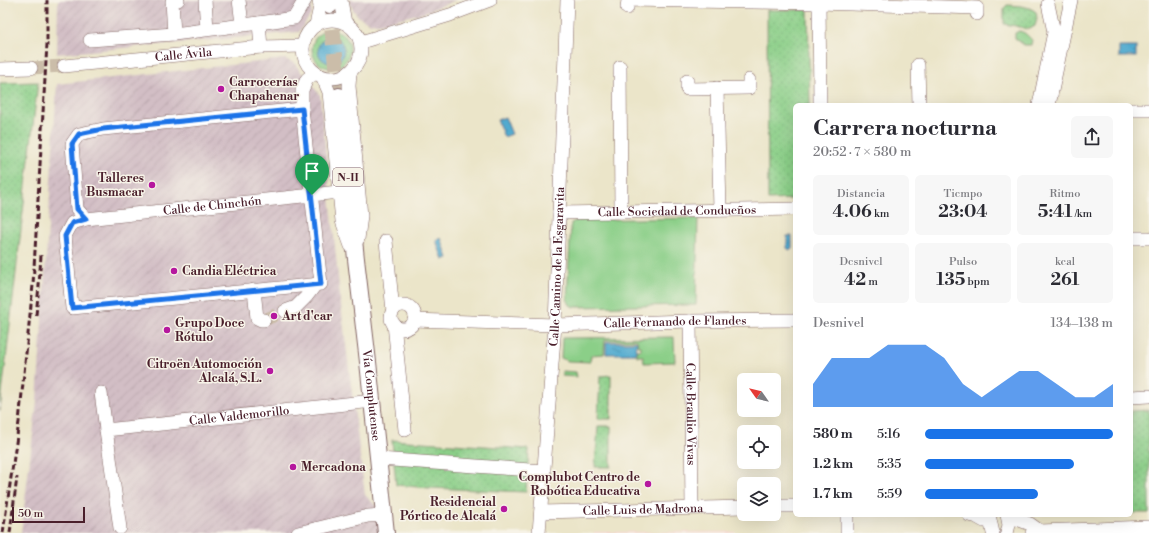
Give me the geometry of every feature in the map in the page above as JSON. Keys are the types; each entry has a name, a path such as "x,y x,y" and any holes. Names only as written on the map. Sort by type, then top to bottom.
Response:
{"main road":[{"name":"Vía Complutense","path":"340,96 386,533"}],"street":[{"path":"174,34 172,1 178,0"},
{"path":"205,0 207,29"},
{"path":"239,0 242,24"},
{"path":"90,40 174,34 294,18 305,0"},
{"path":"361,42 450,15 490,0"},
{"name":"Calle Camino de la Esgaravita","path":"539,533 555,325 567,0"},
{"path":"627,8 628,0 819,1 977,8 977,14"},
{"path":"1045,2 1052,7 1061,7 1071,0"},
{"path":"1048,103 1071,0"},
{"path":"316,25 320,7 330,1 345,23"},
{"path":"819,1 820,103"},
{"path":"1039,103 1054,32 1045,2"},
{"path":"302,109 103,129 79,134 72,144 77,209 86,219 72,223 65,236 72,308 321,284 302,109 302,90 307,79 319,76 332,79 342,78 357,66 360,61 362,50 361,42 353,28 345,23 327,20 316,25 307,34 303,46 303,56 308,66 319,76"},
{"path":"259,23 261,47"},
{"name":"Calle Ávila","path":"64,66 261,47 303,46"},
{"path":"918,65 919,103"},
{"path":"620,67 621,212"},
{"path":"0,69 31,68"},
{"name":"Vía Complutense","path":"350,73 349,86 361,216 356,258"},
{"name":"Vía Complutense","path":"319,76 329,92 342,221 356,258"},
{"path":"687,81 688,89 749,88 749,80"},
{"path":"717,88 720,210"},
{"path":"1133,110 1149,110"},
{"name":"Calle de Chinchón","path":"86,219 338,192"},
{"name":"Calle Sociedad de Condueños","path":"559,213 793,209"},
{"path":"1133,238 1149,238"},
{"path":"386,241 393,311 392,318 394,324 405,430"},
{"path":"285,311 296,307 316,284"},
{"path":"254,290 257,318 264,320"},
{"path":"393,311 398,306 406,305 414,312 414,320 410,326 400,328 394,324"},
{"name":"Calle Fernando de Flandes","path":"414,320 555,325 793,320"},
{"name":"Calle Braulio Vivas","path":"690,321 692,508"},
{"path":"101,393 120,528"},
{"path":"1133,397 1149,396"},
{"name":"Calle Valdemorillo","path":"106,430 372,401"},
{"path":"379,460 544,471"},
{"path":"781,506 793,506"},
{"name":"Calle Luis de Madrona","path":"541,512 737,507"},
{"path":"298,533 368,516 385,515"},
{"path":"847,517 847,533"},
{"path":"977,517 989,524"},
{"path":"1012,525 1035,530 1149,527"}],"shaded area":[{"path":"58,0 311,0 312,13 299,32 57,54"},
{"path":"349,0 456,0 423,13 381,23 370,23 359,17 353,10"},
{"path":"285,59 294,63 320,95 340,297 365,495 385,515 386,533 21,533 37,401 57,84"},
{"path":"735,532 735,533 594,533"}],"green space":[{"path":"1007,5 1026,7 1036,12 1037,19 1035,26 1027,29 1004,24 1004,8"},
{"path":"767,10 808,10 810,103 793,103 793,199 768,200"},
{"path":"327,30 335,30 342,33 347,38 350,49 347,60 342,65 335,68 327,68 320,65 315,60 312,53 312,45 315,38 320,33"},
{"path":"1019,31 1025,33 1032,40 1031,45 1024,45 1015,38 1015,33"},
{"path":"38,82 0,411 0,83"},
{"path":"698,218 696,305 574,307 570,305 567,299 571,223 577,220"},
{"path":"674,337 675,362 644,363 643,356 637,356 637,350 641,350 641,346 638,346 637,340 605,340 604,354 591,355 590,362 568,361 561,358 562,338"},
{"path":"562,371 576,372 577,377 562,376"},
{"path":"611,375 611,419 598,419 600,376"},
{"path":"1149,410 1149,513 1133,513 1133,411"},
{"path":"598,426 611,426 611,467 595,467"},
{"path":"392,440 529,449 526,492 429,488 396,485"}],"water":[{"path":"331,37 341,40 344,50 341,60 331,63 321,60 318,50 321,40"},
{"path":"1119,47 1136,47 1136,57 1119,57"},
{"path":"505,117 512,134 504,137 497,120"},
{"path":"787,236 792,236 792,248 789,250 787,248"},
{"path":"441,238 448,258 443,260 436,240"},
{"path":"606,342 637,342 636,354 606,354"}],"tunnel":[{"path":"330,5 339,96"},
{"path":"31,68 64,66"},
{"path":"264,320 285,311"}],"railway":[{"path":"3,533 19,422 33,285 47,44 47,0"},
{"path":"36,315 41,255"},
{"path":"10,533 17,477"}],"place":[{"name":"Carrocerías Chapahenar","path":"221,89"},
{"name":"Talleres Busmacar","path":"152,185"},
{"name":"Candia Eléctrica","path":"174,271"},
{"name":"Art d'car","path":"274,316"},
{"name":"Grupo Doce Rótulo","path":"167,330"},
{"name":"Citroën Automoción Alcalá, S.L.","path":"270,371"},
{"name":"Mercadona","path":"293,467"},
{"name":"Complubot Centro de Robótica Educativa","path":"648,484"},
{"name":"Residencial Pórtico de Alcalá","path":"504,509"}],"route":[{"path":"302,109 312,195 321,284 72,308 65,236 72,223 86,219 77,209 72,144 79,134 103,129 302,109"}]}
